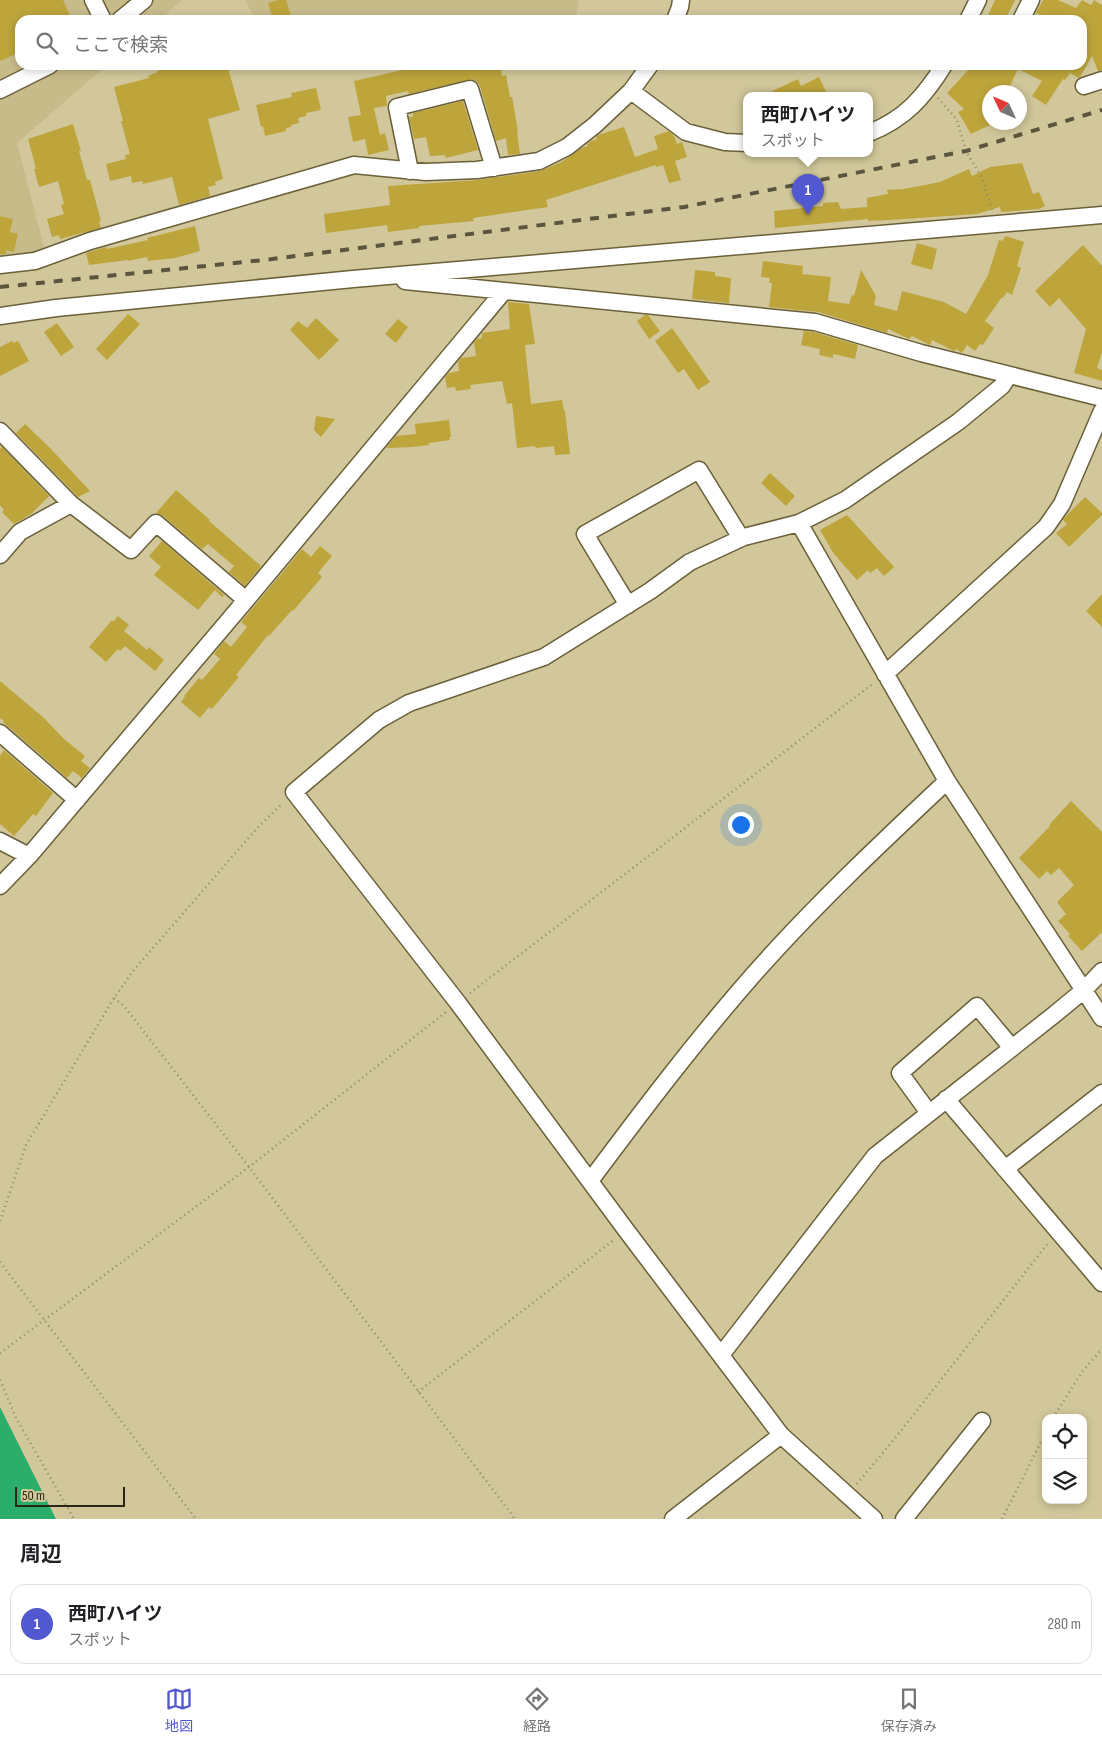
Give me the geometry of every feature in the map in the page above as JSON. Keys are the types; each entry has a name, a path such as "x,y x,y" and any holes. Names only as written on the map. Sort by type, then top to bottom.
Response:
{"street":[{"path":"93,0 100,15"},
{"path":"126,15 144,0"},
{"path":"678,15 681,0"},
{"path":"970,15 978,0"},
{"path":"1024,15 1031,0"},
{"path":"0,90 40,70"},
{"path":"0,265 35,261 90,241 354,165 426,172 477,170 539,161 567,147 594,125 631,91 646,70"},
{"path":"873,130 896,120 930,88 941,70"},
{"path":"1084,86 1102,80"},
{"path":"410,171 397,107 470,88 494,168"},
{"path":"631,91 686,132 725,142 743,143"},
{"path":"0,316 56,308 375,276 1102,215"},
{"path":"375,276 421,283 815,322 921,353 1102,398"},
{"path":"0,886 29,856 77,800 504,291"},
{"path":"874,1519 781,1435 458,1003 294,792 379,720 409,703 544,657 650,591 690,562 741,538 799,523 845,500 958,422 1002,386 1009,375"},
{"path":"885,674 1046,527 1062,504 1102,411"},
{"path":"0,431 71,504 131,550 156,522 246,600"},
{"path":"628,605 585,534 699,470 741,538"},
{"path":"0,555 20,532 71,504"},
{"path":"799,523 947,781 1102,1018"},
{"path":"0,733 77,800"},
{"path":"590,1181 665,1080 755,973 829,896 947,781"},
{"path":"0,841 29,856"},
{"path":"721,1355 874,1156 1084,990 1102,971"},
{"path":"929,1113 900,1073 977,1006 1012,1048"},
{"path":"1005,1169 1102,1093"},
{"path":"946,1099 1102,1284"},
{"path":"904,1519 982,1421"},
{"path":"673,1519 781,1435"}],"path":[{"path":"930,88 957,120 966,151 982,178 996,224"},
{"path":"0,1353 249,1167 458,1003 885,674"},
{"path":"0,1221 26,1145 114,998 133,971 259,826 294,792"},
{"path":"114,998 124,1006 249,1167 516,1519"},
{"path":"418,1392 626,1230"},
{"path":"848,1495 906,1425 1057,1232"},
{"path":"0,1262 196,1519"},
{"path":"1056,1414 1082,1372 1102,1349"},
{"path":"0,1380 16,1418 74,1519"},
{"path":"1002,1519 1042,1440"}],"shaded area":[{"path":"0,0 182,0 165,15 15,15 15,70 101,70 17,143 45,251 0,260"},
{"path":"246,0 579,0 576,15 252,15"}],"green space":[{"path":"0,1407 56,1519 0,1519"}],"building":[{"path":"0,0 63,0 70,15 15,15 15,54 0,61"},
{"path":"286,0 290,15 272,15 268,3"},
{"path":"995,0 1015,0 1008,15 988,15"},
{"path":"1043,0 1058,0 1076,8 1082,0 1091,5 1094,0 1102,5 1102,70 1098,71 1092,56 1087,65 1087,15 1041,15 1036,13"},
{"path":"228,70 240,110 208,119 223,179 215,182 216,185 208,187 210,196 179,205 172,177 143,184 142,181 132,183 131,176 110,181 106,164 126,159 125,155 130,154 114,87 149,78 148,76 157,71"},
{"path":"403,70 501,70 502,76 506,75 510,97 512,97 520,154 508,155 506,138 496,141 480,86 472,79 409,94 408,91 386,96 387,106 374,108 380,135 385,133 389,150 368,155 365,139 353,142 348,117 361,115 354,81"},
{"path":"968,70 1018,70 1010,85 982,85 982,129 971,134 958,112 964,109 947,93"},
{"path":"1020,70 1084,70 1079,78 1070,73 1065,80 1063,79 1046,105 1032,96 1042,81"},
{"path":"819,77 826,92 770,92 798,79 801,86"},
{"path":"316,88 321,110 306,113 306,116 298,118 299,123 286,128 286,131 265,136 256,105 292,97 291,93"},
{"path":"463,101 478,150 446,158 445,155 430,156 426,137 414,139 409,117 413,117 413,113"},
{"path":"73,124 87,180 90,180 101,221 99,222 101,228 60,239 59,235 52,237 47,219 64,214 61,205 64,204 58,181 39,187 28,139"},
{"path":"624,127 635,157 658,149 654,136 669,131 674,136 677,144 682,142 687,157 675,161 681,180 669,183 663,165 656,167 656,165 546,200 548,207 473,218 474,221 419,226 419,228 388,232 387,225 326,233 324,214 390,205 388,186 478,180 540,171 561,162 588,146 587,144 597,139 598,135"},
{"path":"1022,163 1033,194 1039,192 1045,206 1039,209 1001,212 1000,207 977,214 868,221 868,219 775,228 774,211 823,206 823,203 838,202 841,209 867,207 867,198 888,194 887,190 904,189 940,182 969,169 972,176 990,167"},
{"path":"0,216 13,219 10,232 18,234 14,252 6,250 6,254 0,254"},
{"path":"195,226 200,251 175,258 148,261 147,257 89,265 86,253 106,247 107,249 148,240 147,238"},
{"path":"1006,236 1024,242 1017,266 1021,268 1012,295 1007,292 985,321 994,328 983,345 980,344 975,351 967,345 962,353 932,340 930,345 912,336 909,339 888,329 887,333 818,312 769,307 772,283 769,283 770,278 761,277 763,261 803,266 802,274 831,277 828,301 849,304 852,295 854,296 861,270 876,296 874,305 897,311 902,291 944,302 966,314 988,275 999,240 1002,241"},
{"path":"917,243 937,249 932,270 911,264"},
{"path":"1083,245 1102,266 1102,352 1097,368 1102,370 1102,381 1074,373 1086,329 1059,298 1050,307 1035,291"},
{"path":"695,270 715,272 715,276 731,278 729,303 692,299"},
{"path":"508,302 529,304 535,344 525,345 531,404 562,400 570,454 555,455 554,446 517,448 512,403 507,404 502,381 470,385 471,389 456,391 455,387 447,388 445,377 449,373 459,371 458,362 461,358 476,356 474,342 482,338 482,333 510,329"},
{"path":"128,314 140,324 107,360 96,349"},
{"path":"648,315 660,331 649,339 637,321"},
{"path":"316,318 339,340 319,360 290,330 298,321 307,328"},
{"path":"398,319 408,327 396,343 385,334"},
{"path":"57,323 74,347 61,356 44,332"},
{"path":"672,328 710,382 698,390 684,369 678,373 655,341"},
{"path":"804,331 858,345 855,359 833,354 833,358 819,355 820,349 801,345"},
{"path":"12,341 14,343 18,341 29,361 0,376 0,347"},
{"path":"316,416 335,419 321,437 314,430"},
{"path":"449,420 450,440 413,447 386,448 396,436 416,434 415,424"},
{"path":"25,424 90,491 78,497 16,433"},
{"path":"2,447 49,496 31,514 14,524 2,512 4,510 0,505 0,449"},
{"path":"770,473 795,496 786,506 761,483"},
{"path":"176,490 261,566 245,586 229,572 234,566 208,544 202,549 162,515 156,513"},
{"path":"1085,497 1102,515 1069,547 1056,533 1067,524 1063,520 1064,518"},
{"path":"847,515 894,567 884,576 877,568 870,573 868,570 857,580 834,554 820,530"},
{"path":"162,541 224,595 222,597 215,590 198,610 154,575 161,567 149,556"},
{"path":"320,546 332,556 318,573 322,577 293,611 268,635 236,675 239,677 212,709 209,707 200,718 181,702 184,696 199,678 202,680 220,659 214,654 224,641 231,647 247,627 241,622 302,549 311,557"},
{"path":"1102,594 1102,627 1086,611"},
{"path":"118,616 129,625 124,631 147,650 149,647 164,660 155,671 125,646 120,651 118,649 106,662 89,647 112,620 113,622"},
{"path":"0,681 85,756 81,761 90,768 82,778 73,771 67,778 3,722 0,718"},
{"path":"4,750 53,793 36,816 33,814 14,836 0,824 0,756"},
{"path":"1071,801 1102,832 1102,932 1082,951 1068,936 1070,934 1058,921 1066,914 1057,902 1074,885 1059,868 1051,875 1047,871 1039,879 1019,858"}],"railway":[{"path":"0,287 264,260 684,207 966,151 1102,110"}],"place":[{"name":"西町ハイツ","path":"808,215"}]}
